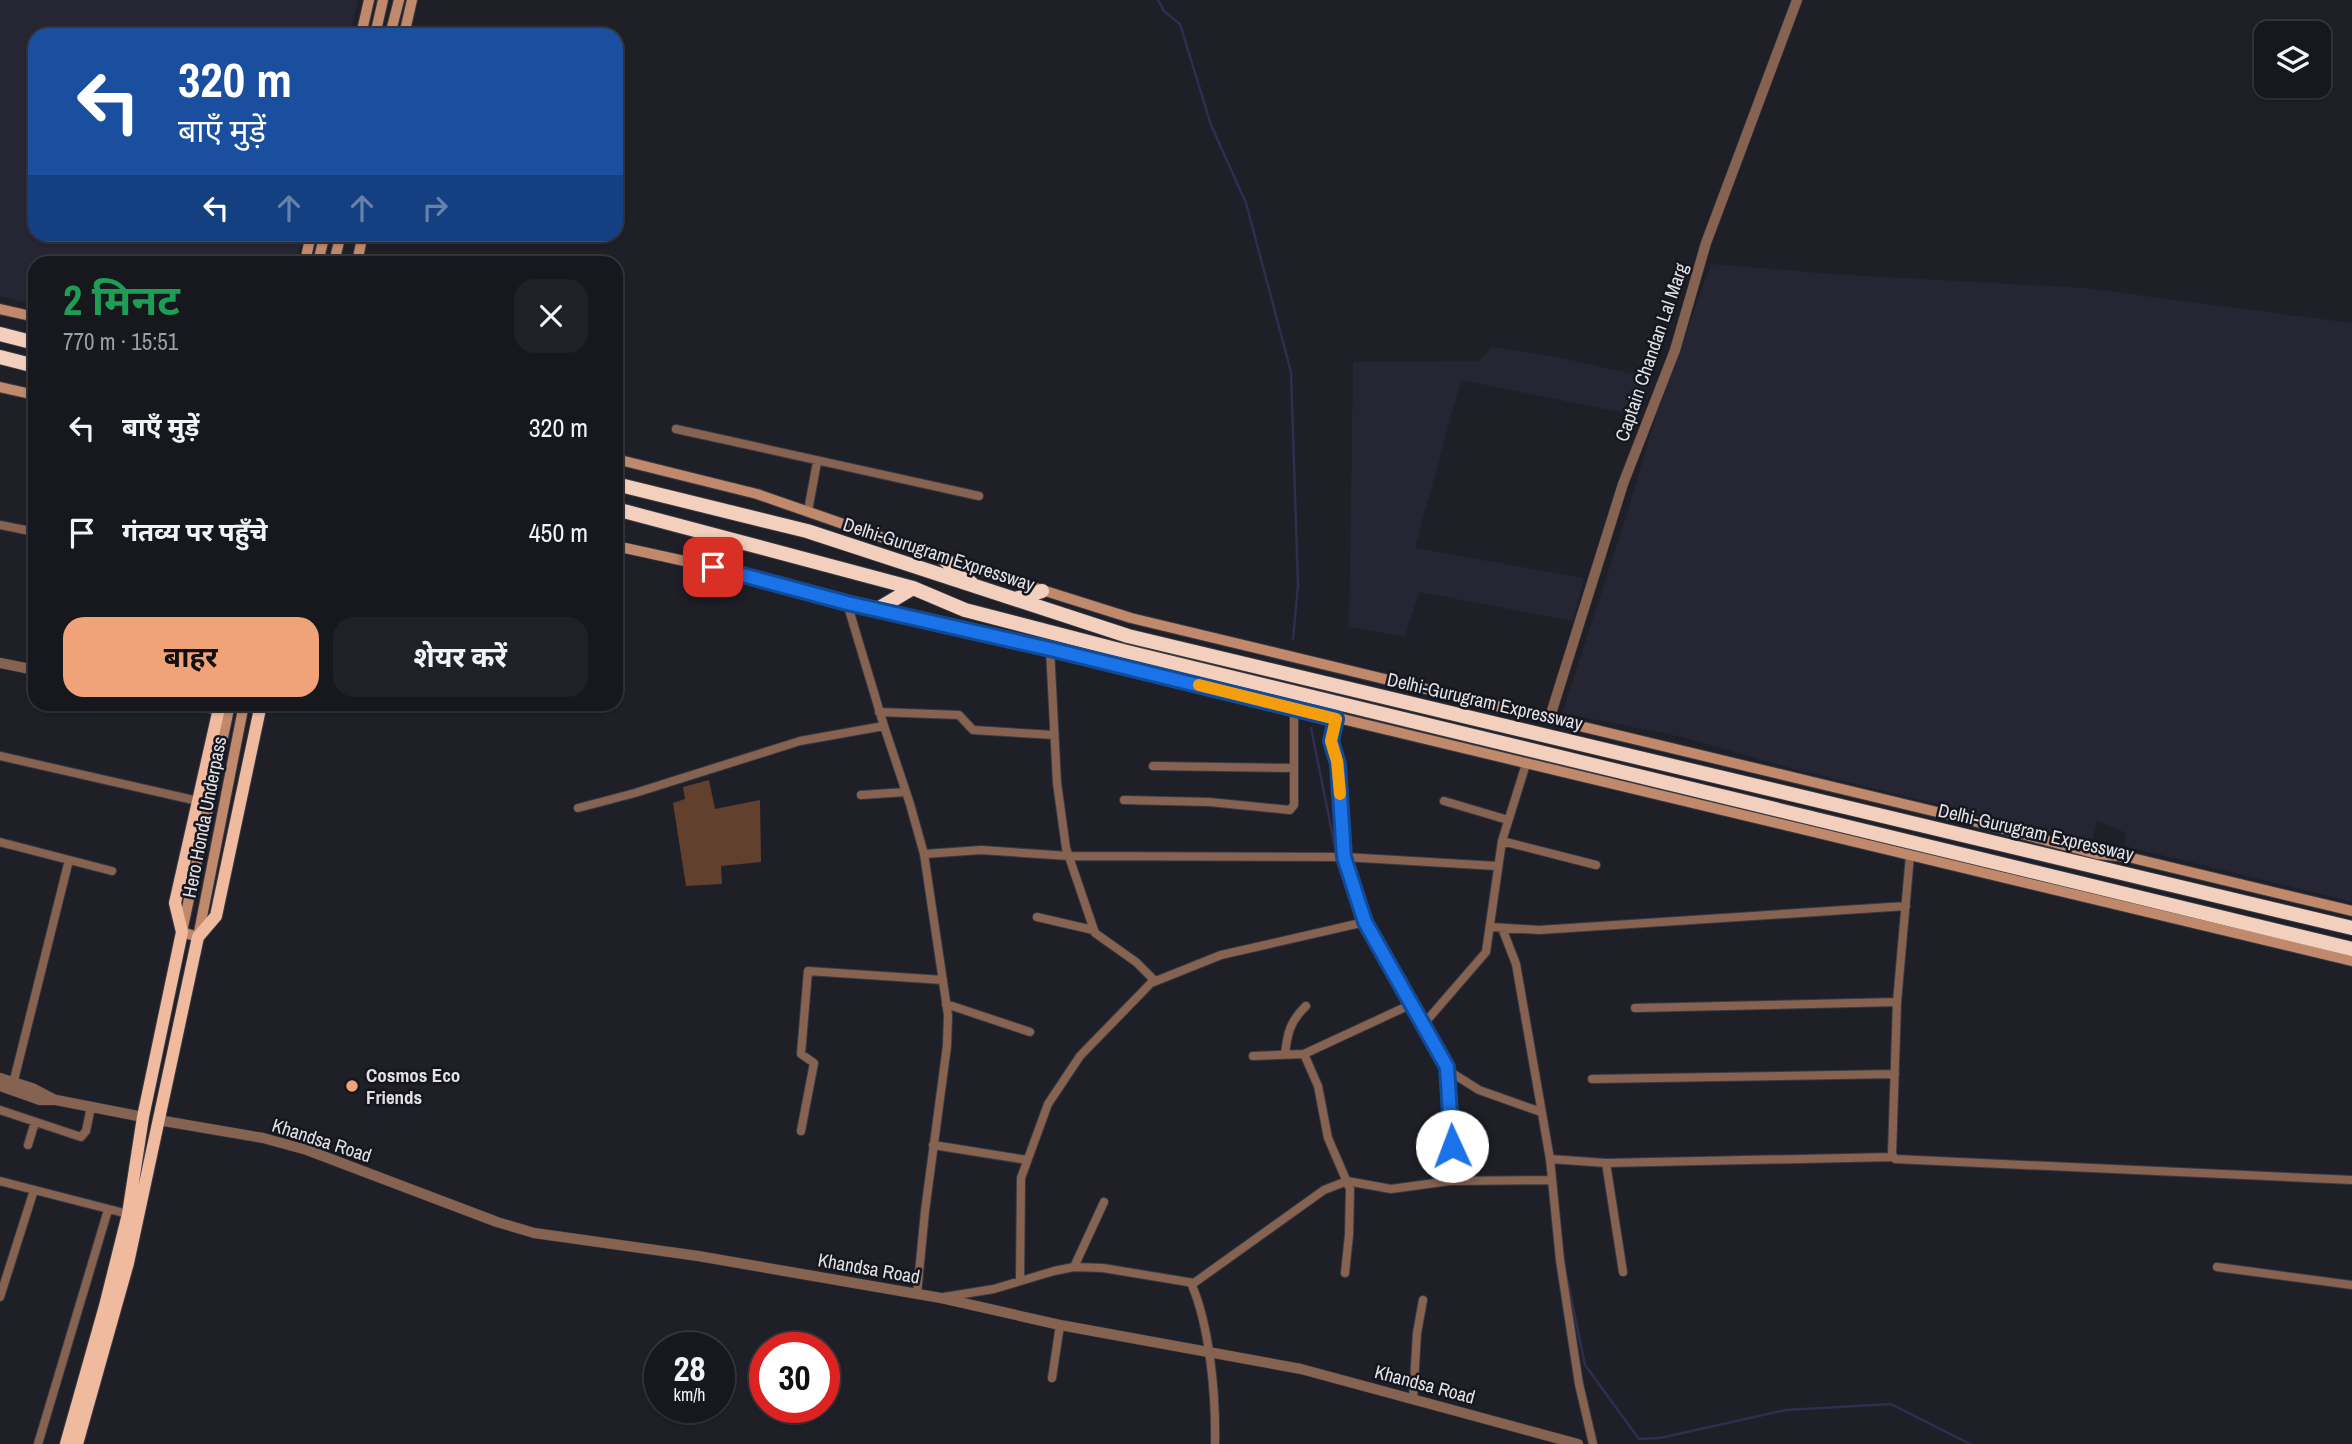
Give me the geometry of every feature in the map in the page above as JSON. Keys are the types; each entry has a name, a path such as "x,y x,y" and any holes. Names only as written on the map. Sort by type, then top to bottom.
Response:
{"highway":[{"path":"0,334 28,341"},
{"path":"0,357 28,364"},
{"name":"Delhi-Gurugram Expressway","path":"623,486 807,531 1128,636 2352,928"},
{"name":"Delhi-Gurugram Expressway","path":"623,511 913,589 965,610 1364,718 2352,949"},
{"path":"944,559 976,586"},
{"path":"876,610 913,589"},
{"path":"1015,599 1042,591"},
{"path":"66,1444 119,1273 144,1117 182,932 175,903 222,711"},
{"path":"77,1444 158,1121 198,937 216,916 260,711"}],"main road":[{"path":"363,28 369,0"},
{"path":"377,28 383,0"},
{"path":"392,28 399,0"},
{"path":"406,28 412,0"},
{"path":"0,309 28,315"},
{"path":"0,387 28,393"},
{"path":"623,461 757,494 944,559 1131,618 1962,818 2097,854 2128,858 2352,911"},
{"path":"623,548 730,571 847,603 1336,719 1364,718 1526,764 2352,961"},
{"name":"Hero Honda Underpass","path":"182,932 222,711"},
{"name":"Hero Honda Underpass","path":"198,937 243,711"},
{"path":"182,932 198,937"}],"street":[{"name":"Captain Chandan Lal Marg","path":"1549,720 1623,484 1675,350 1706,243 1797,0"},
{"path":"676,429 979,496"},
{"path":"808,512 817,462"},
{"path":"0,525 28,531"},
{"path":"847,603 924,854 946,1004 947,1046 917,1294"},
{"path":"1050,649 1062,830 1093,930"},
{"path":"0,663 28,669"},
{"path":"1124,800 1209,802 1288,810 1294,805 1294,708"},
{"path":"879,712 959,715 973,730 1054,735"},
{"path":"1336,719 1331,741 1338,764 1344,857 1365,922 1447,1067 1458,1078 1479,1090 1541,1112"},
{"path":"578,808 635,793 800,741 884,726"},
{"path":"0,756 198,801"},
{"path":"1422,1026 1465,974 1483,958 1491,927 1502,841 1526,764"},
{"path":"1153,766 1294,768"},
{"path":"862,794 906,792"},
{"path":"1444,802 1508,820"},
{"path":"1502,841 1596,865"},
{"path":"0,842 112,871"},
{"path":"924,854 981,850 1069,856 1344,857 1497,866"},
{"path":"1893,1157 1897,1002 1910,855"},
{"path":"12,1086 69,860"},
{"path":"1491,927 1539,930 1906,906"},
{"path":"1037,917 1093,930 1136,962 1155,981"},
{"path":"1020,1281 1021,1178 1048,1104 1080,1056 1147,986 1221,955 1365,922"},
{"path":"1502,928 1516,964 1550,1159 1560,1260 1579,1384 1593,1444"},
{"path":"800,1130 814,1063 801,1054 808,971 943,980"},
{"path":"1635,1008 1897,1002"},
{"path":"946,1004 1030,1032"},
{"path":"1253,1056 1304,1054 1412,1004"},
{"path":"1285,1055 1289,1028 1297,1014 1306,1006"},
{"path":"1304,1054 1318,1086 1328,1138 1347,1181 1350,1199 1345,1273"},
{"path":"1447,1067 1452,1146 1450,1181"},
{"path":"1592,1079 1895,1074"},
{"path":"0,1078 40,1100 56,1100 144,1117"},
{"path":"0,1086 12,1086"},
{"path":"0,1110 81,1137 86,1131 91,1107"},
{"name":"Khandsa Road","path":"158,1121 263,1138 307,1150 497,1222 534,1233 698,1256 942,1298 1060,1325 1301,1368 1578,1444"},
{"path":"28,1145 35,1122"},
{"path":"933,1145 1027,1160"},
{"path":"1550,1159 1606,1163 1893,1157 1897,1160 2352,1180"},
{"path":"1606,1163 1623,1272"},
{"path":"942,1298 994,1289 1074,1267 1103,1268 1192,1283 1199,1281 1324,1190 1347,1181 1391,1189 1450,1181 1552,1180"},
{"path":"0,1181 128,1214"},
{"path":"0,1297 4,1274 34,1191"},
{"path":"1074,1267 1104,1202"},
{"path":"38,1444 108,1210"},
{"path":"2217,1266 2352,1285"},
{"path":"1192,1283 1198,1298 1208,1350 1214,1400 1214,1444"},
{"path":"1413,1399 1417,1333 1423,1300"},
{"path":"1052,1378 1060,1325"}],"shaded area":[{"path":"0,0 358,0 352,28 28,28 28,242 301,242 298,256 28,256 28,303 0,296"},
{"path":"1711,264 1831,274 2084,288 2352,323 2352,902 2124,846 2126,833 2097,821 2092,842 1786,767 1682,737 1562,713 1657,413"},
{"path":"1491,347 1558,357 1650,378 1639,416 1461,380 1415,548 1584,578 1573,621 1419,592 1405,637 1349,627 1353,362 1479,361"},
{"path":"709,780 715,809 760,800 761,862 721,866 722,884 686,886 673,803 685,799 683,787"}],"waterway":[{"path":"1158,0 1164,11 1180,24 1211,125 1246,203 1291,372 1298,586 1293,639"},
{"path":"1311,728 1336,852 1345,871"},
{"path":"1377,936 1406,978 1420,1013"},
{"path":"1567,1278 1585,1365 1639,1439 1660,1438 1786,1410 1891,1404 1970,1444"}],"slow traffic":[{"path":"1199,685 1336,719 1331,741 1337,761 1340,794"}],"place":[{"name":"Cosmos Eco Friends","path":"352,1086"}],"route":[{"path":"713,567 847,603 1336,719 1331,741 1338,764 1344,857 1365,922 1447,1067 1452,1146"}]}
